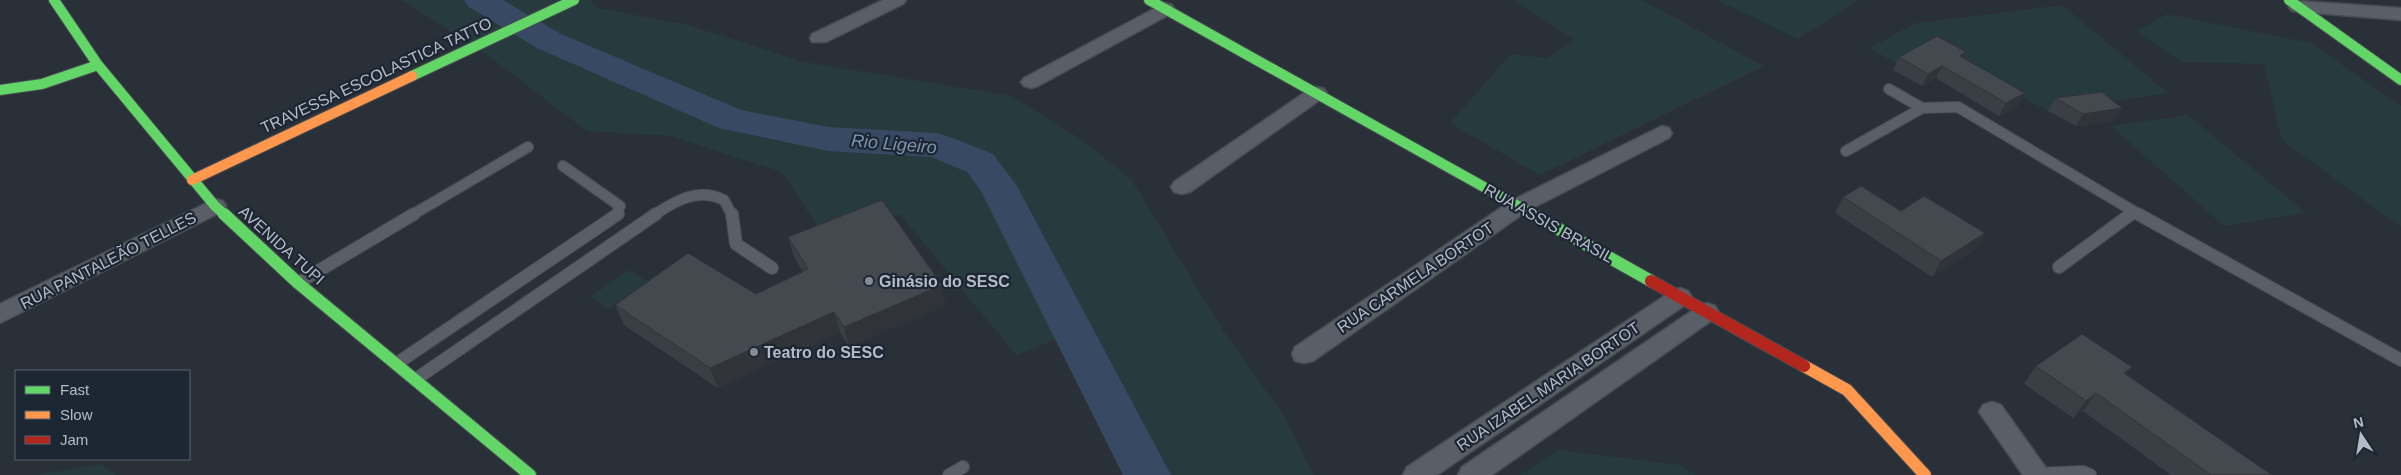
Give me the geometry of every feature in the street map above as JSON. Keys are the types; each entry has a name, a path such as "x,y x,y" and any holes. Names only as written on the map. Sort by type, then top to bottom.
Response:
{"street":[{"name":"AVENIDA TUPI","path":"54,0 98,65 215,206 298,283 530,475"},
{"name":"TRAVESSA ESCOLASTICA TATTO","path":"192,180 574,0"},
{"path":"819,38 897,0"},
{"path":"2371,11 2387,0"},
{"path":"1031,82 1157,4"},
{"name":"RUA ASSIS BRASIL","path":"1157,4 1847,390 1926,475"},
{"path":"2293,4 2401,14"},
{"path":"2293,4 2401,80"},
{"path":"0,90 42,84 98,65"},
{"path":"1182,186 1317,93"},
{"name":"RUA CARMELA BORTOT","path":"1304,354 1519,206 1662,133"},
{"name":"RUA PANTALEÃO TELLES","path":"0,314 215,206"},
{"name":"RUA IZABEL MARIA BORTOT","path":"1416,475 1680,297"},
{"name":"RUA IZABEL MARIA BORTOT","path":"1471,475 1707,312"},
{"path":"1992,412 2037,475"}],"lane":[{"path":"1889,89 1922,108"},
{"path":"1846,151 1922,108 1958,107 2134,212 2401,360"},
{"path":"298,283 528,147"},
{"path":"396,364 618,214 620,206 563,166"},
{"path":"416,379 678,199 697,195 724,199 730,205 734,216 736,244 772,268"},
{"path":"2059,267 2134,212"},
{"path":"949,475 963,467"},
{"path":"2037,475 2083,472 2090,475"}],"green space":[{"path":"401,0 590,0 598,8 688,25 804,62 1011,96 1081,139 1131,179 1224,332 1286,419 1313,475 1135,475 1063,337 1016,355 900,214 825,238 782,172 671,136 587,131 475,46"},
{"path":"1514,0 1642,0 1764,66 1540,175 1450,123 1511,54 1547,58 1575,40"},
{"path":"1717,0 1858,0 1798,39"},
{"path":"2062,5 2168,93 2048,111 1930,46 1898,64 1869,48 1916,23"},
{"path":"2167,14 2311,43 2401,106 2401,227 2282,140 2264,64 2181,62 2137,31"},
{"path":"2188,115 2306,213 2224,226 2111,126"},
{"path":"629,270 648,282 608,309 590,297"},
{"path":"1558,450 1681,465 1696,475 1520,475"},
{"path":"102,464 115,475 37,475"}],"building":[{"path":"1937,36 1966,52 1960,56 2025,93 2006,103 1942,66 1928,74 1899,57"},
{"path":"2102,92 2122,108 2083,114 2055,98"},
{"path":"1861,186 1901,211 1924,196 1985,233 1941,261 1843,197"},
{"path":"882,200 942,285 844,327 834,312 710,368 615,305 688,253 756,294 808,269 788,237"},
{"path":"2082,334 2132,367 2124,373 2272,475 2211,475 2096,393 2086,401 2036,366"}],"waterway":[{"name":"Rio Ligeiro","path":"480,0 549,41 732,120 828,139 937,145 980,163 998,186 1147,475"}],"traffic: fast":[{"path":"54,0 98,65 215,206 298,283 530,475"},
{"path":"412,76 574,0"},
{"path":"1149,0 1651,281"},
{"path":"2289,0 2401,80"},
{"path":"0,90 42,84 98,65"}],"traffic: slow":[{"path":"192,180 412,76"},
{"path":"1804,366 1847,390 1925,475"}],"traffic: jam":[{"path":"1651,281 1804,366"}],"place":[{"name":"Ginásio do SESC","path":"869,281"},
{"name":"Teatro do SESC","path":"754,352"}]}
